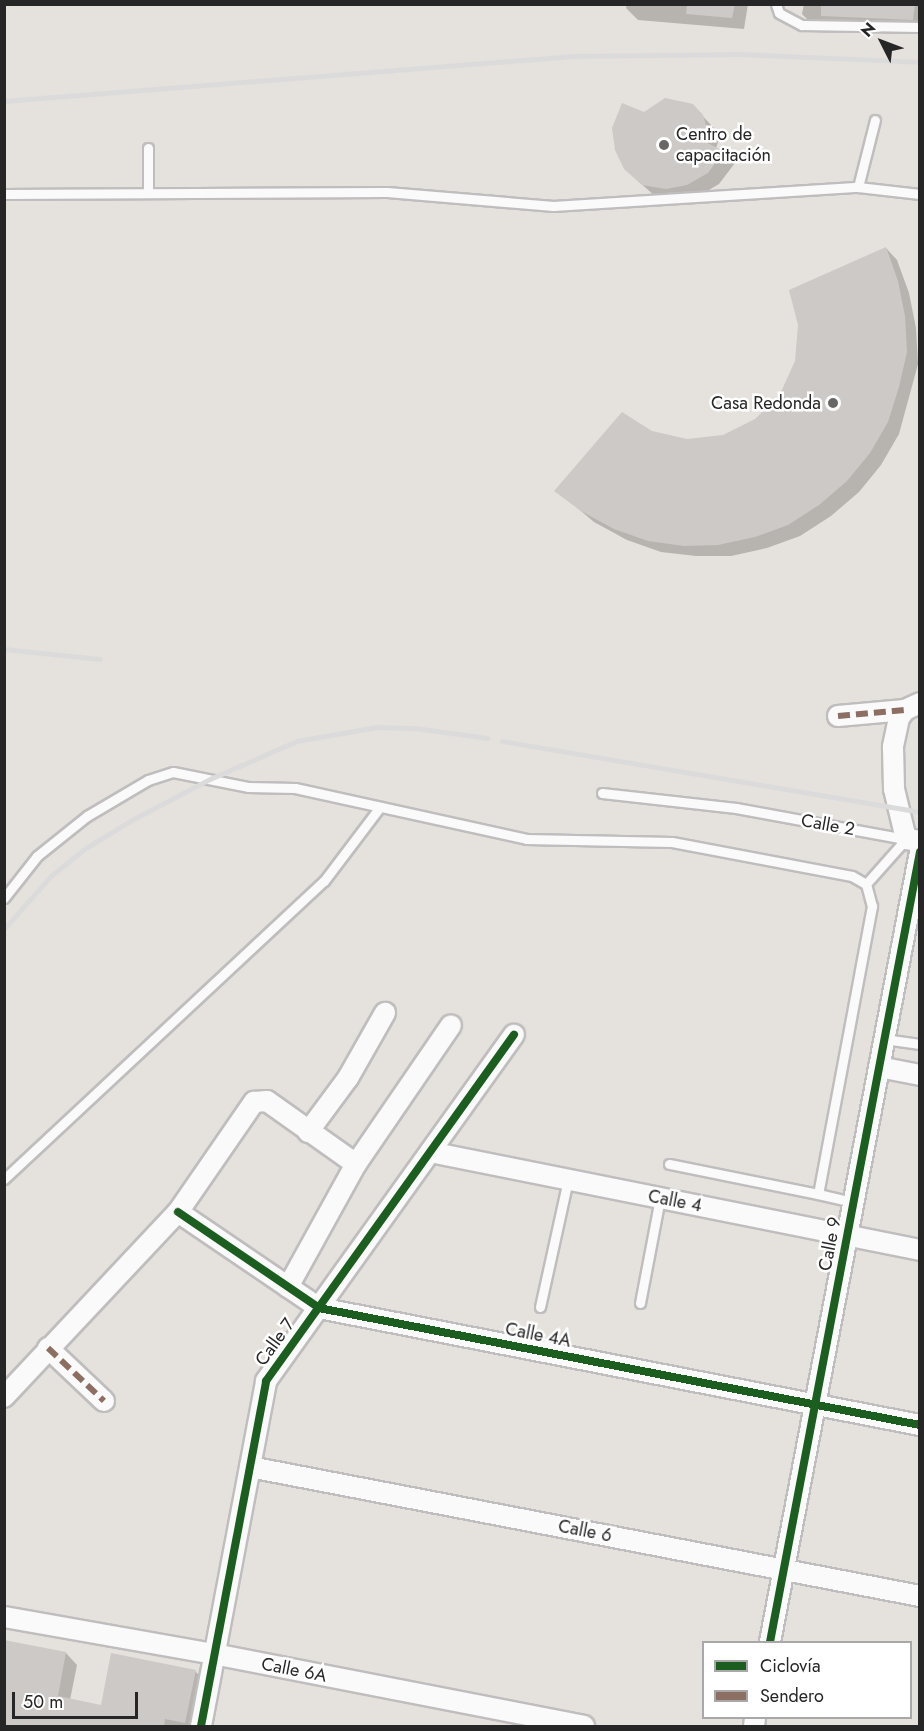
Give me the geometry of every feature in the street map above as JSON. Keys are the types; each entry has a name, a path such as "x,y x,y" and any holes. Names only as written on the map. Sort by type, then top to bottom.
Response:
{"street":[{"path":"838,716 912,707"},
{"path":"912,707 897,725 893,747 894,789 915,844"},
{"name":"Calle 9","path":"770,1641 884,1039 914,909 915,844"},
{"path":"308,1132 348,1078 385,1014"},
{"path":"288,1287 356,1164 451,1025"},
{"name":"Calle 7","path":"201,1726 266,1381 514,1035"},
{"path":"879,1067 920,1075"},
{"path":"4,1397 178,1212 254,1102 267,1101 356,1164"},
{"name":"Calle 4","path":"430,1152 920,1250"},
{"name":"Calle 4A","path":"178,1212 318,1308 920,1425"},
{"path":"48,1348 104,1401"},
{"name":"Calle 6","path":"250,1467 920,1596"},
{"name":"Calle 6A","path":"4,1617 214,1654 584,1726"}],"lane":[{"path":"776,4 779,13 802,25 920,27"},
{"path":"858,187 875,120"},
{"path":"148,148 148,193"},
{"path":"4,194 387,192 553,206 858,187 920,194"},
{"path":"4,898 37,856 87,816 148,780 173,772 248,787 295,788 526,839 672,842 852,876 866,884 872,906 818,1194"},
{"name":"Calle 2","path":"602,793 736,808 915,844"},
{"path":"4,1179 324,881 380,807"},
{"path":"866,884 915,844"},
{"path":"884,1039 920,1044"},
{"path":"669,1164 853,1202"},
{"path":"540,1307 568,1180"},
{"path":"640,1303 660,1198"}],"building":[{"path":"687,4 735,4 732,18 686,14"},
{"path":"821,4 915,4 913,20 821,16"},
{"name":"Centro de capacitación","path":"665,98 693,104 703,115 707,129 703,141 724,151 708,173 687,185 666,189 642,185 624,169 615,150 612,128 622,103 644,112"},
{"name":"Casa Redonda","path":"886,247 898,281 905,316 907,352 899,387 888,422 870,453 847,481 819,505 788,525 755,537 718,545 684,546 648,541 614,529 581,511 554,491 622,412 652,431 687,439 723,435 755,419 780,394 795,361 798,325 789,290"},
{"path":"4,1640 66,1652 58,1696 101,1705 111,1653 196,1670 185,1723 165,1719 164,1726 4,1726"}],"railway":[{"path":"4,101 573,56 740,54 920,62"},
{"path":"4,649 99,659"},
{"path":"4,929 51,876 83,850 130,821 210,779 297,741 377,727 415,728 487,738"},
{"path":"502,741 920,812"}],"marked path":[{"path":"838,716 905,710"},
{"path":"48,1348 104,1401"}],"cycle path":[{"path":"770,1641 920,852"},
{"path":"201,1726 266,1381 514,1035"},
{"path":"178,1212 319,1308 920,1425"}],"place":[{"name":"Centro de capacitación","path":"664,145"},
{"name":"Casa Redonda","path":"833,403"}]}
